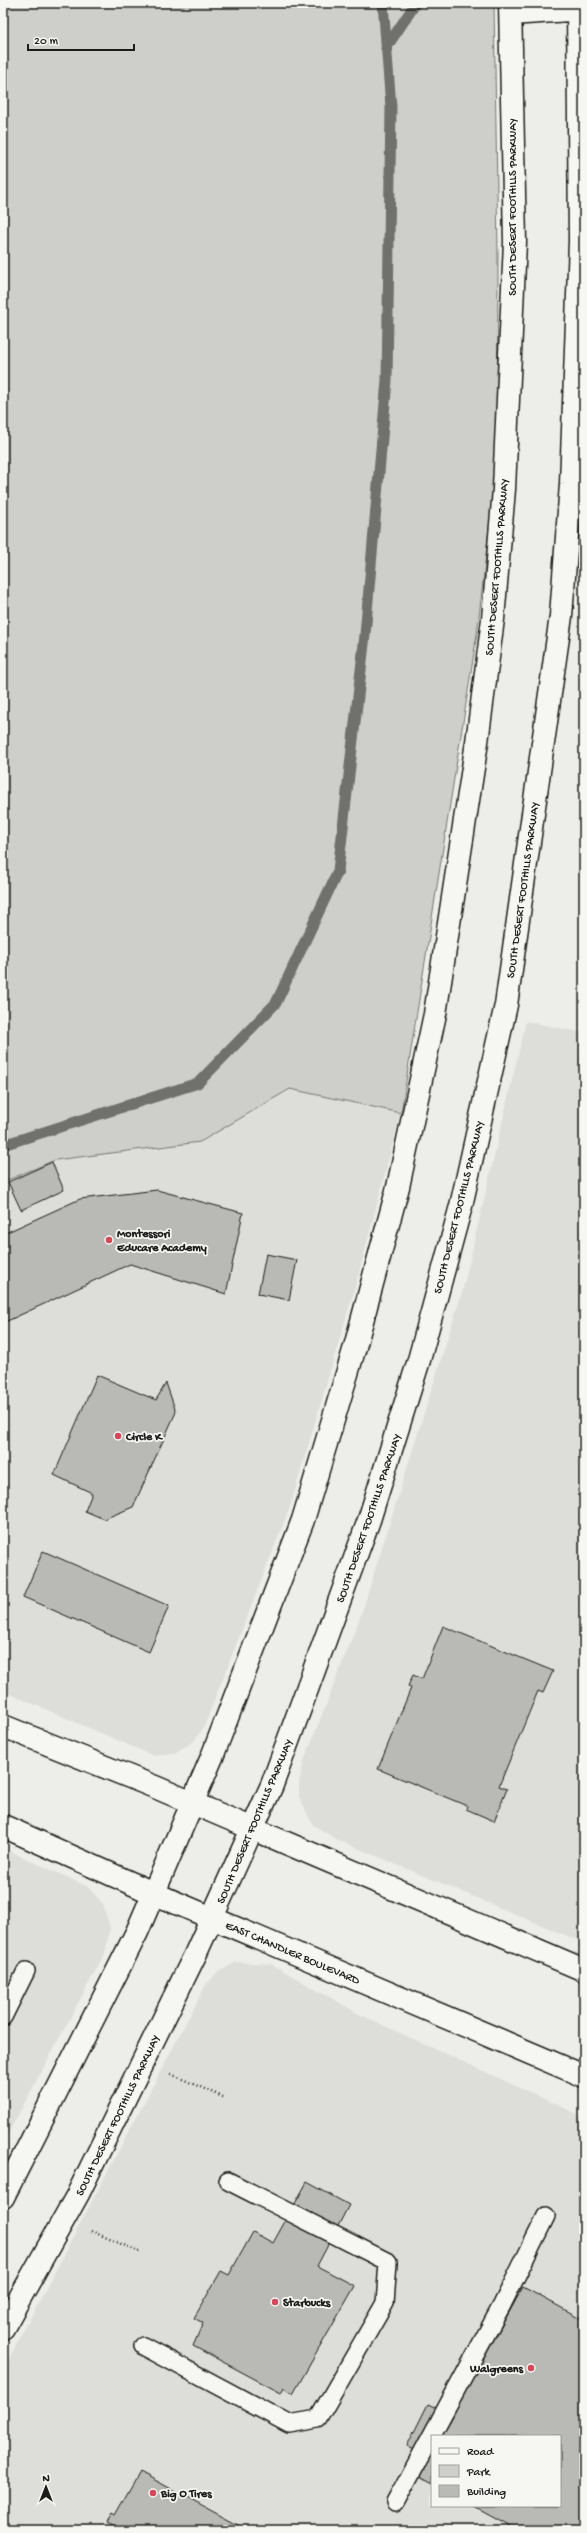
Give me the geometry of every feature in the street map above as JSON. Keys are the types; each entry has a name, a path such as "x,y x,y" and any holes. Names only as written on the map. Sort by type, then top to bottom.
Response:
{"street":[{"path":"510,8 580,7"},
{"name":"SOUTH DESERT FOOTHILLS PARKWAY","path":"3,2328 75,2200 213,1918 274,1777 369,1520 419,1360 461,1206 506,1005 561,616 569,507 580,241 580,7"},
{"name":"SOUTH DESERT FOOTHILLS PARKWAY","path":"3,2197 137,1932 192,1802 303,1520 355,1348 396,1194 435,1014 491,634 504,489 515,242 510,8"},
{"path":"3,1726 192,1802 584,1970"},
{"name":"EAST CHANDLER BOULEVARD","path":"3,1826 153,1893 584,2076"}],"lane":[{"path":"3,2017 26,1971"},
{"path":"143,2346 289,2424 318,2419 385,2303 388,2262 228,2181"},
{"path":"432,2435 502,2305 546,2216"},
{"path":"395,2503 431,2436"}],"path":[{"path":"169,2072 225,2098"},
{"path":"86,2228 142,2253"}],"shaded area":[{"path":"526,1021 584,1033 584,1943 338,1840 313,1825 299,1797 299,1782 304,1761 361,1615 463,1289"},
{"path":"290,1089 401,1113 356,1284 290,1507 204,1727 193,1742 174,1753 152,1755 3,1691 3,1182 55,1160 200,1142"},
{"path":"3,1848 88,1887 103,1904 110,1928 105,1953 3,2143"},
{"path":"236,1962 271,1964 361,2015 584,2117 584,2530 3,2530 3,2370 206,1985 217,1973"}],"green space":[{"path":"3,3 494,3 498,255 497,458 477,634 401,1113 290,1089 200,1142 55,1160 3,1182"}],"building":[{"path":"52,1162 64,1190 21,1210 8,1182"},
{"path":"157,1190 243,1213 226,1294 130,1264 3,1323 3,1234 80,1199"},
{"path":"266,1254 297,1260 289,1300 258,1294"},
{"name":"Circle K","path":"97,1375 156,1400 166,1383 176,1412 133,1507 104,1519 85,1511 92,1493 54,1475"},
{"path":"43,1551 169,1606 149,1652 23,1597"},
{"path":"443,1626 553,1671 543,1693 538,1691 499,1786 507,1789 494,1821 466,1809 467,1806 378,1769 411,1688 408,1686 413,1675 422,1679"},
{"name":"Starbucks","path":"307,2182 349,2205 317,2266 355,2286 293,2394 284,2387 281,2393 193,2346 203,2323 194,2318 221,2271 229,2275 253,2232 273,2243"},
{"name":"Walgreens","path":"523,2287 584,2320 584,2530 518,2530 476,2507 561,2507 561,2435 442,2435"},
{"path":"428,2404 453,2416 442,2435 431,2435 428,2458 407,2446"},
{"path":"431,2454 431,2482 419,2476"},
{"name":"Big O Tires","path":"140,2472 247,2530 110,2530 113,2525 107,2522 112,2514 115,2516"}],"waterway":[{"path":"3,1145 198,1083 276,1003 338,871 365,635 387,380 391,107 383,3"},
{"path":"386,48 416,3"}],"place":[{"name":"Montessori Educare Academy","path":"109,1240"},
{"name":"Circle K","path":"118,1436"},
{"name":"Starbucks","path":"275,2302"},
{"name":"Walgreens","path":"531,2368"},
{"name":"Big O Tires","path":"153,2493"}]}
